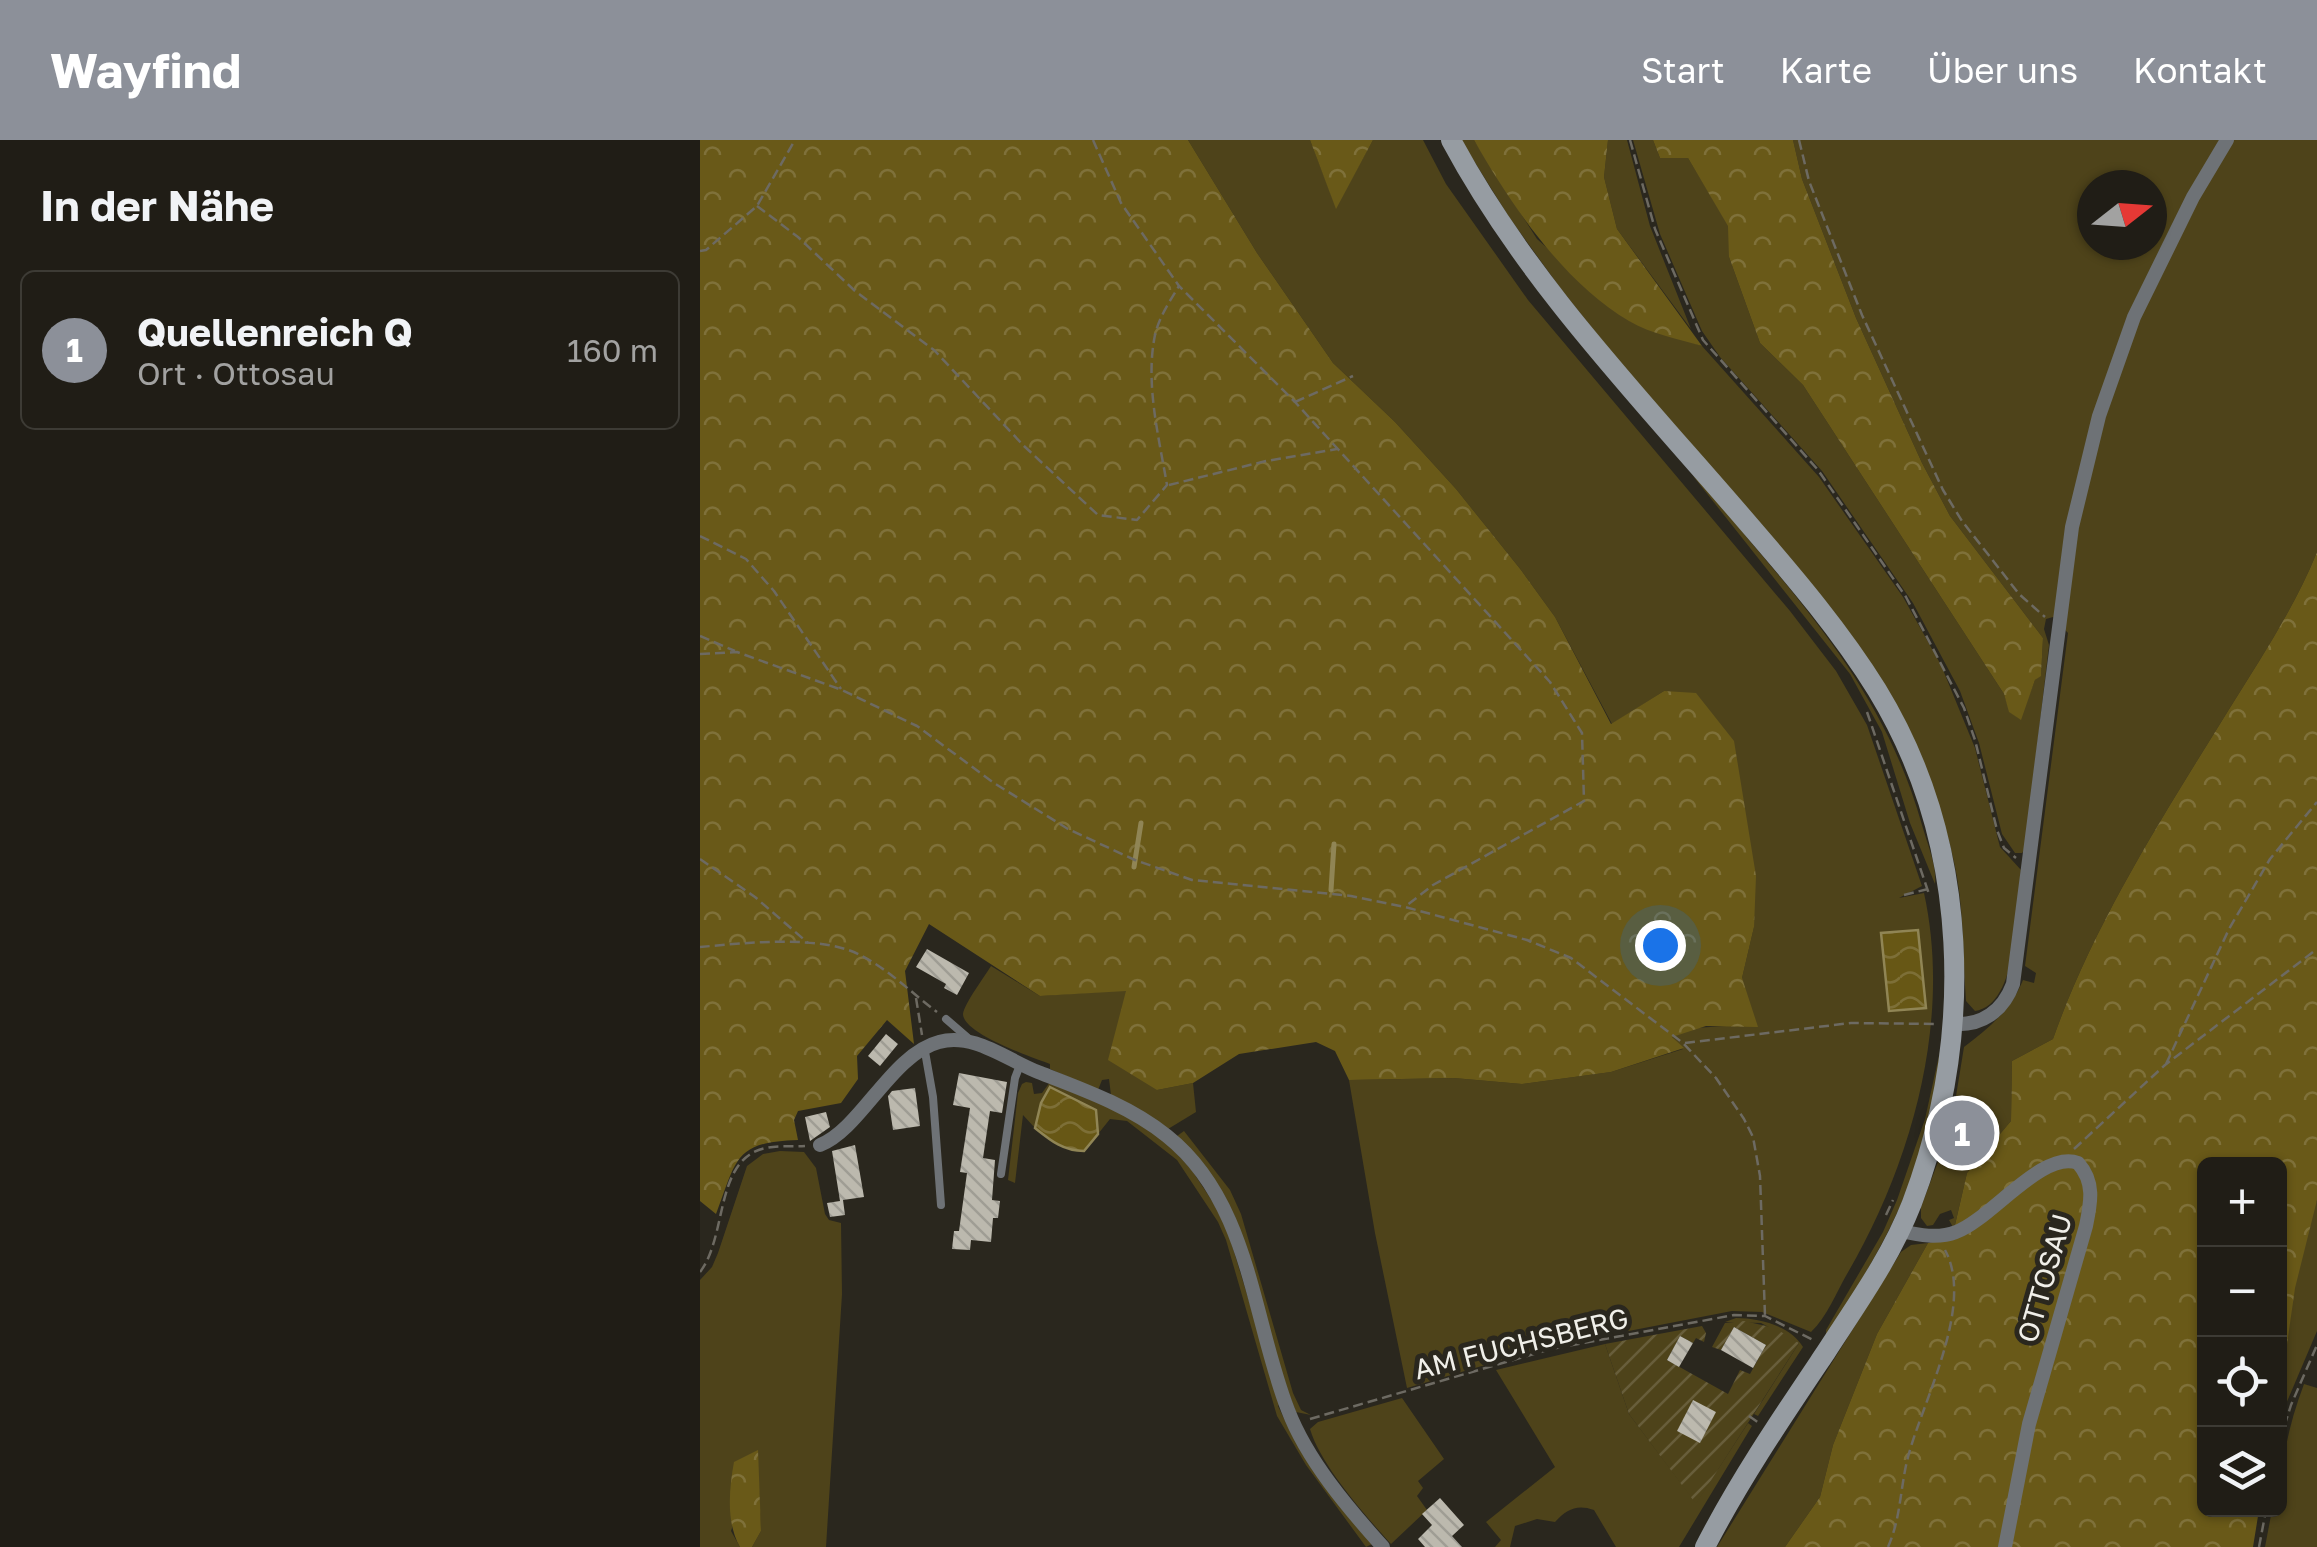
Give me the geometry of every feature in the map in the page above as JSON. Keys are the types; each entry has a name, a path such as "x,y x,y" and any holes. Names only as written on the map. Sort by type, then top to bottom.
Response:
{"main road":[{"path":"1451,140 1477,186 1554,295 1808,594 1877,690 1914,767 1944,860 1955,938 1936,1126 1860,1301 1743,1479 1705,1547"}],"street":[{"path":"1945,1024 1971,1024 1984,1019 2005,1000 2013,984 2072,527 2099,416 2134,317 2226,140"},
{"path":"820,1145 837,1136 924,1046 955,1039 971,1041 1102,1098 1168,1136 1220,1200 1294,1423 1353,1511 1383,1547"},
{"name":"OTTOSAU","path":"1892,1226 1929,1236 1950,1234 1968,1227 2057,1162 2078,1163 2088,1177 2091,1196 2086,1226 2029,1424 2005,1547"}],"lane":[{"path":"946,1018 971,1041"},
{"path":"924,1046 933,1098 942,1206"},
{"path":"1001,1174 1020,1065"}],"path":[{"path":"700,251 757,206 795,140"},
{"path":"1092,140 1121,203 1180,286 1295,402 1550,682 1582,733 1584,802 1450,876 1405,907"},
{"path":"1630,140 1654,229 1703,340 1828,484 1906,597 1944,664 1975,740 2002,842 2012,856"},
{"path":"1799,140 1809,181 1856,299 1943,490 2019,594 2045,619"},
{"path":"757,206 798,237 855,291 934,350 1024,446 1098,514 1137,520 1167,485 1266,461 1338,449"},
{"path":"1167,485 1154,394 1155,337 1164,310 1180,286"},
{"path":"1295,402 1353,376"},
{"path":"700,536 746,559 774,591 842,690"},
{"path":"700,636 842,690 917,726 1024,801 1068,828 1135,860 1192,880 1351,896 1405,907 1527,940 1571,958 1683,1043 1724,1090 1753,1137 1760,1176 1765,1316 1814,1341"},
{"path":"701,652 737,652"},
{"path":"1866,710 1932,908"},
{"path":"2166,1065 2229,929 2270,859 2317,802"},
{"path":"700,858 756,897 809,944"},
{"path":"1904,895 1928,889"},
{"path":"700,948 836,946 863,956 946,1018"},
{"path":"2057,1162 2104,1125 2166,1065 2317,949"},
{"path":"916,997 924,1046"},
{"path":"1683,1043 1851,1023 1945,1024"},
{"path":"700,1272 717,1240 729,1182 742,1159 762,1148 820,1145"},
{"path":"1892,1226 1899,1186"},
{"path":"1888,1547 1895,1530 1906,1462 1944,1348 1954,1298 1952,1264 1943,1248 1929,1236"},
{"name":"AM FUCHSBERG","path":"1294,1423 1552,1350 1734,1315 1765,1316"},
{"path":"2284,1427 2317,1345"},
{"path":"2260,1547 2265,1517"}],"shaded area":[{"path":"1188,140 1310,140 1336,207 1373,140 1423,140 1446,184 1528,300 1790,611 1836,671 1867,725 1922,886 1899,898 1924,893 1933,990 1929,1040 1920,1090 1890,1186 1831,1304 1811,1332 1762,1312 1732,1311 1546,1347 1407,1388 1349,1080 1454,1078 1522,1084 1611,1072 1683,1049 1672,1037 1694,1028 1726,1026 1754,927 1664,691 1612,724 1555,617 1521,570 1456,489 1395,422 1333,363 1257,253"},
{"path":"1461,140 1474,140 1537,239 1630,321 1702,346 1819,477 1903,597 1941,665 1975,748 2000,847 2021,870 2008,973 1989,1005 1975,1011 1966,1001 1961,908 1953,856 1934,794 1901,714 1561,289 1509,217"},
{"path":"1608,140 1627,140 1650,226 1691,329 1617,229 1604,177"},
{"path":"1633,140 1653,140 1660,158 1688,158 1729,226 1729,257 1760,343 1803,385 2004,694 2010,712 2020,719 2035,680 2041,675 2043,638 1950,516 1922,463 1856,318 1802,179 1793,140 2317,140 2317,552 2276,633 2109,912 2053,1039 2012,1061 2011,1121 1967,1173 1954,1229 1949,1220 1954,1218 1951,1210 1927,1226 1921,1218 1921,1207 1941,1154 1964,1047 2006,1009 2023,980 2034,983 2036,973 2025,966 2068,633 2053,617 2046,619 2044,629 2049,645 2025,849 2015,853 2002,834 1979,743 1960,691 1913,603 1822,471 1720,357 1702,331 1660,234"},
{"path":"1693,476 1715,497 1828,638 1873,707 1908,783 1931,854 1935,884 1910,823 1882,732 1850,674"},
{"path":"991,966 1040,996 1127,990 1157,1090 1193,1083 1196,1112 1168,1129 1111,1095 1109,1079 1102,1080 1098,1090 974,1029 963,1014"},
{"path":"1942,1042 1931,1110 1901,1205 1826,1336 1897,1200 1925,1119"},
{"path":"1026,1082 1032,1083 1034,1094 1042,1093 1050,1082 1126,1114 1163,1139 1191,1169 1224,1219 1278,1406 1287,1425 1372,1544 1366,1547 1306,1465 1277,1416 1226,1240 1177,1160 1127,1121 1110,1119 1098,1134 1096,1110 1041,1103 1035,1128 1023,1115 1015,1183 1008,1180 1018,1093"},
{"path":"1184,1131 1230,1190 1241,1214 1293,1393 1301,1410 1311,1415 1296,1412 1240,1233 1204,1167 1177,1136"},
{"path":"804,1152 816,1168 825,1214 829,1220 841,1223 842,1294 826,1547 752,1547 761,1531 757,1451 731,1531 740,1547 700,1547 700,1280 718,1253 747,1166 763,1154"},
{"path":"2317,1200 2317,1331 2287,1402 2287,1330"},
{"path":"1928,1243 1877,1334 1833,1445 1820,1497 1785,1547 1717,1547 1901,1252 1911,1245"},
{"path":"1736,1318 1774,1325 1791,1334 1803,1347 1758,1416 1754,1414 1799,1343 1761,1323 1725,1322"},
{"path":"1744,1321 1775,1328 1799,1343 1696,1504 1629,1414 1605,1344 1702,1326 1706,1333 1704,1342 1696,1338 1693,1343 1680,1336 1667,1360 1728,1394 1740,1370 1750,1374 1766,1345 1734,1327 1721,1350 1712,1347 1725,1323"},
{"path":"1605,1344 1629,1414 1696,1503 1748,1423 1752,1426 1679,1547 1616,1547 1594,1510 1577,1508 1555,1522 1537,1519 1515,1526 1510,1547 1495,1547 1501,1540 1486,1522 1555,1467 1496,1370"},
{"path":"2304,1384 2317,1388 2317,1547 2265,1547 2271,1517 2287,1517 2287,1442"},
{"path":"1402,1398 1444,1459 1418,1481 1423,1488 1417,1496 1427,1510 1391,1544 1334,1474 1310,1429 1318,1422"}],"green space":[{"path":"700,140 1188,140 1257,253 1333,363 1395,422 1456,489 1521,570 1555,617 1611,724 1664,691 1696,693 1734,741 1756,876 1754,927 1742,978 1758,1027 1706,1026 1672,1037 1684,1048 1611,1072 1522,1084 1454,1078 1349,1080 1335,1051 1316,1042 1239,1054 1193,1083 1157,1090 1108,1060 1126,991 1040,996 929,924 905,971 914,1044 887,1020 857,1056 858,1079 841,1103 798,1111 794,1120 798,1140 761,1145 741,1157 716,1214 700,1201"},
{"path":"1310,140 1373,140 1336,209"},
{"path":"1474,140 1608,140 1604,177 1617,229 1702,346 1638,326 1582,285 1522,216"},
{"path":"1653,140 1793,140 1802,179 1856,318 1922,463 1950,516 2043,638 2041,676 2035,680 2021,720 2009,712 2004,694 1803,385 1760,343 1729,257 1728,226 1688,158 1660,158"},
{"path":"2317,552 2317,1200 2295,1288 2287,1344 2287,1157 2197,1157 2197,1517 2258,1517 2253,1547 1785,1547 1820,1497 1833,1445 1877,1334 1928,1243 1952,1238 1967,1173 2011,1121 2012,1061 2053,1039 2109,912 2298,594"},
{"path":"758,1450 761,1531 752,1547 740,1547 731,1517 734,1462"}],"water":[{"path":"1918,930 1926,1008 1889,1011 1881,933"},
{"path":"1050,1087 1096,1110 1098,1134 1084,1151 1063,1147 1035,1128"}],"building":[{"path":"927,949 969,973 957,995 916,967"},
{"path":"886,1034 898,1044 880,1066 868,1056"},
{"path":"959,1073 1007,1082 1002,1113 990,1111 983,1158 995,1160 992,1200 1000,1201 998,1218 993,1218 991,1242 971,1240 970,1250 952,1249 954,1231 959,1231 967,1173 960,1172 970,1108 953,1105"},
{"path":"915,1088 920,1126 893,1130 888,1096 892,1091"},
{"path":"826,1112 830,1127 810,1141 805,1117"},
{"path":"855,1145 864,1197 843,1200 845,1215 830,1217 827,1203 840,1201 832,1151"},
{"path":"1734,1327 1766,1345 1753,1368 1721,1350"},
{"path":"1680,1336 1693,1343 1679,1367 1667,1360"},
{"path":"1693,1400 1716,1412 1700,1443 1677,1431"},
{"path":"1440,1498 1464,1525 1452,1536 1462,1547 1425,1547 1418,1539 1432,1525 1422,1514"}],"waterway":[{"path":"1134,867 1141,823"},
{"path":"1331,890 1334,844"}],"place":[{"name":"Quellenreich Q","path":"1962,1133"}]}
